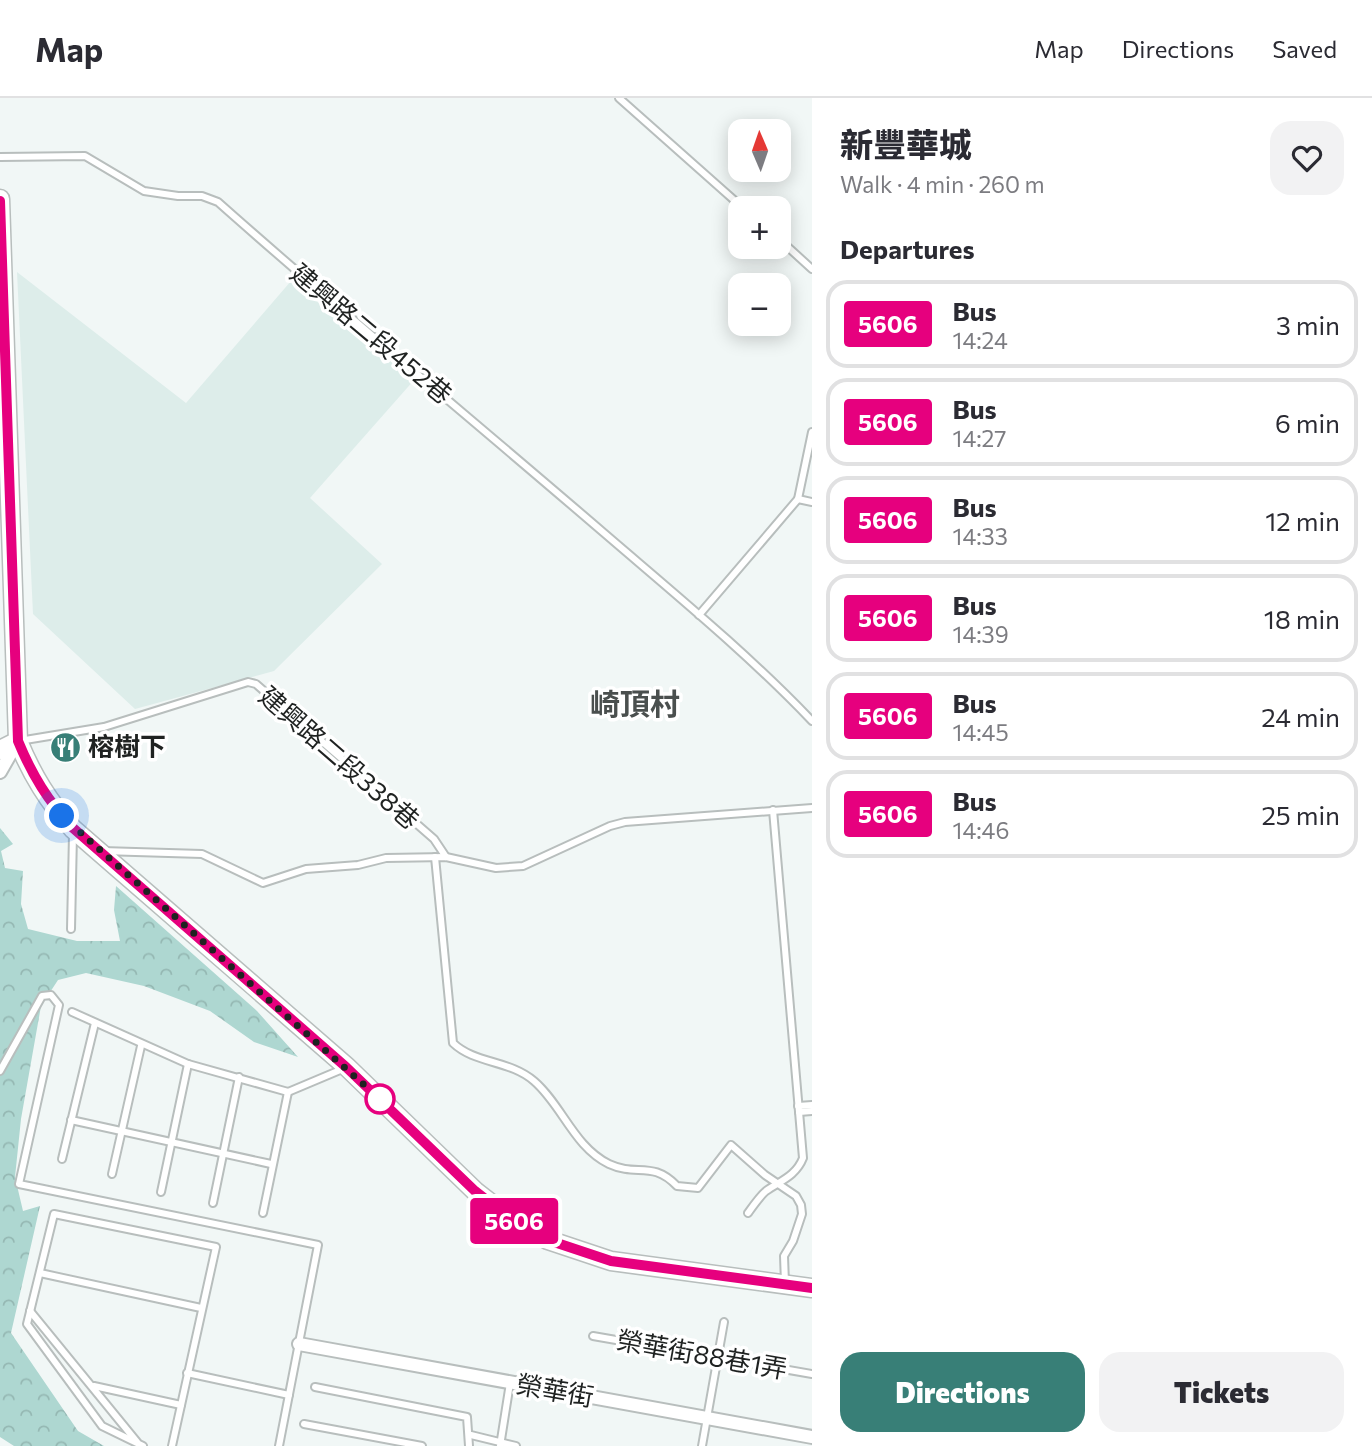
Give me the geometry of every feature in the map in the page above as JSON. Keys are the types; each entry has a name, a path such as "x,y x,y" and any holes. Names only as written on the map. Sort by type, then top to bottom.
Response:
{"street":[{"path":"0,198 3,358 18,741 32,776 51,804 73,828 346,1067 475,1191 511,1219 548,1240 587,1254 639,1267 812,1287"},
{"path":"0,750 18,741"},
{"path":"0,772 18,741"},
{"name":"榮華街","path":"299,1344 812,1437"}],"lane":[{"path":"619,98 729,196"},
{"name":"建興路二段452巷","path":"0,158 85,156 144,191 178,197 202,196 218,202 345,314 429,382 699,615 812,721"},
{"path":"791,250 812,269"},
{"path":"699,615 798,499 810,453 812,432"},
{"path":"798,499 812,502"},
{"name":"建興路二段338巷","path":"18,741 104,727 248,682 256,684 433,839 446,857"},
{"path":"101,851 202,853 263,883 317,867 358,865 386,858 446,857 496,868 523,866 610,826 625,822 812,808"},
{"path":"748,1213 764,1192 782,1183 800,1166 803,1157 773,810"},
{"path":"71,929 73,828"},
{"path":"435,858 453,1043 463,1053 519,1069 536,1083 588,1148 610,1164 664,1172 677,1186 698,1188 731,1144 765,1175 782,1183 796,1196 802,1214 793,1241 784,1256 785,1285"},
{"path":"0,1071 22,1026 42,996 51,995 59,1005 19,1184 318,1245 279,1446"},
{"path":"72,1013 141,1046 188,1064 288,1093 346,1067"},
{"path":"62,1159 95,1023"},
{"path":"112,1174 141,1046"},
{"path":"161,1192 174,1143 188,1064"},
{"path":"213,1203 239,1077"},
{"path":"263,1213 271,1164 288,1093"},
{"path":"798,1109 812,1105"},
{"path":"798,1109 812,1111"},
{"path":"71,1120 271,1164"},
{"path":"141,1445 102,1426 27,1324 54,1214 216,1247 172,1446"},
{"path":"40,1273 201,1308"},
{"path":"30,1311 141,1445"},
{"path":"702,1446 724,1322"},
{"name":"榮華街88巷1弄","path":"593,1336 812,1374"},
{"path":"187,1373 289,1395"},
{"path":"500,1445 510,1383"},
{"path":"94,1386 181,1405"},
{"path":"315,1387 467,1417 471,1435 469,1446"},
{"path":"304,1424 422,1446"},
{"path":"471,1435 500,1445 516,1446"}],"shaded area":[{"path":"17,272 186,403 291,281 415,379 310,498 382,564 274,671 135,709 33,614"}],"green space":[{"path":"0,828 13,844 1,851 5,868 23,871 21,904 28,929 77,941 120,941 114,910 116,886 257,1011 298,1057 254,1042 210,1011 144,986 86,973 58,980 41,1006 21,1119 15,1177 23,1211 40,1206 11,1333 78,1431 104,1446 14,1446 0,1437"}],"bus line":[{"name":"5606","path":"0,201 18,741 32,776 51,804 73,828 346,1067 475,1191 511,1219 548,1240 611,1261 639,1267 812,1288"}],"place":[{"name":"榕樹下","path":"65,747"}],"district":[{"name":"崎頂村","path":"635,705"}],"route":[{"path":"62,816 380,1099"}]}
